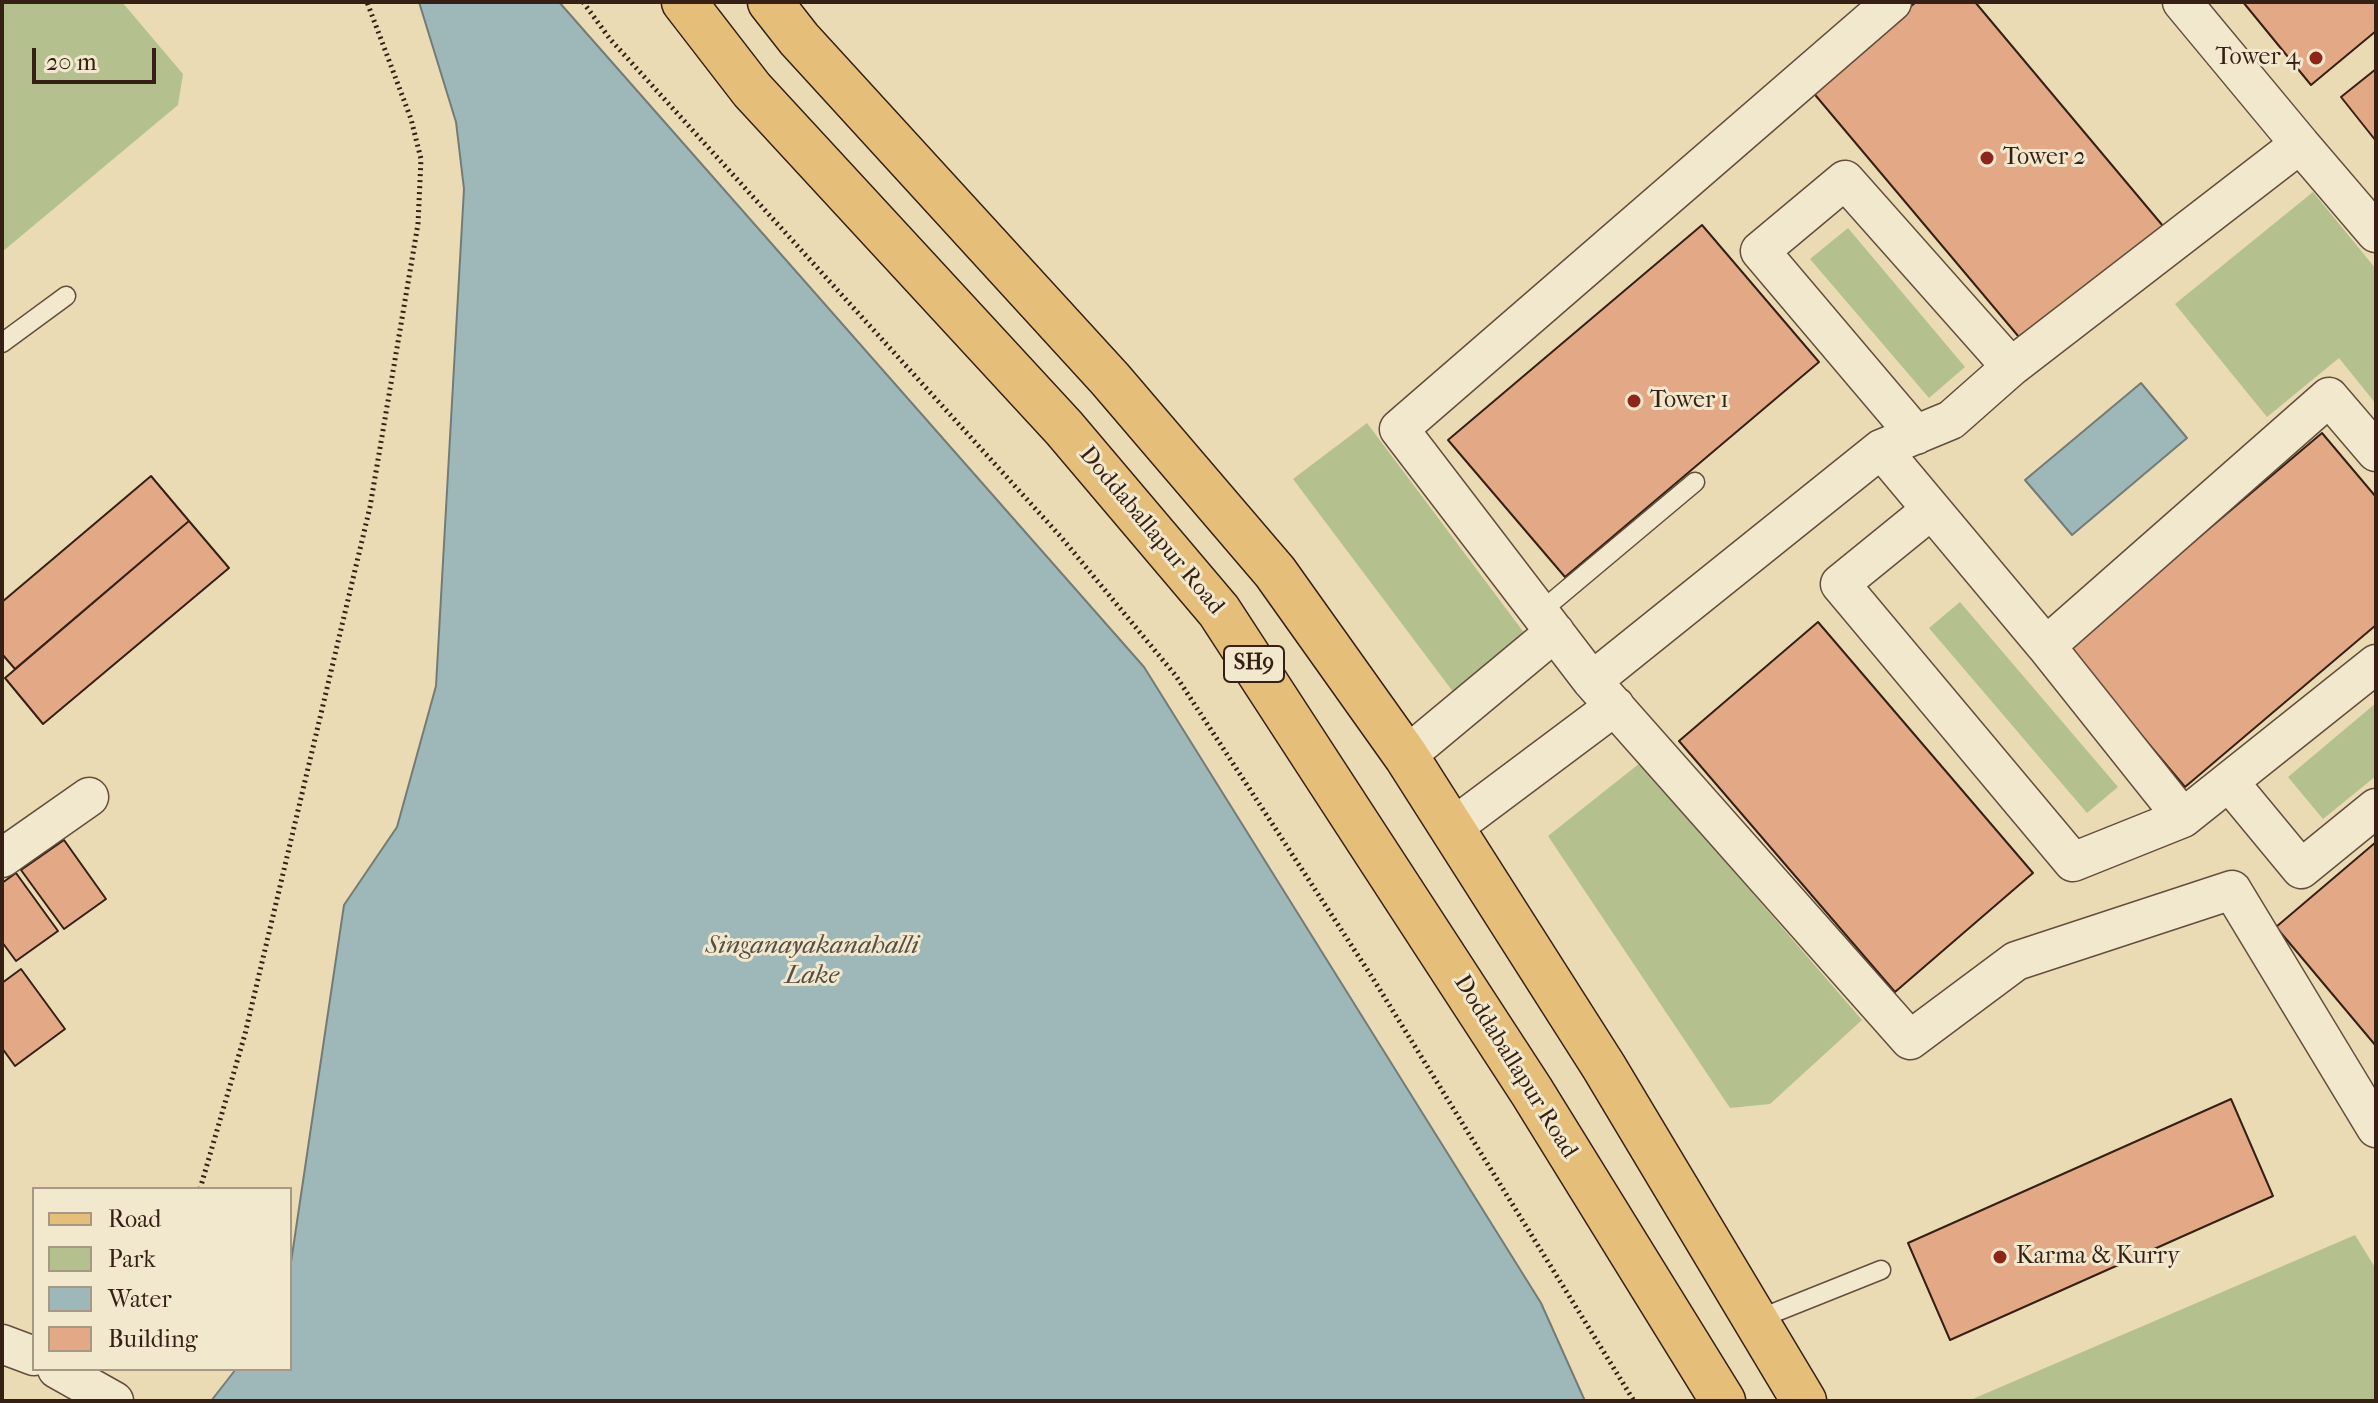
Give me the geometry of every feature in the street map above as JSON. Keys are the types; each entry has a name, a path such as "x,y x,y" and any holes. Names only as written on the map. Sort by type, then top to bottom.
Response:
{"main road":[{"name":"Doddaballapur Road","path":"684,2 752,90 1064,428 1219,611 1532,1092 1723,1401"},
{"name":"SH9","path":"770,2 799,39 1110,379 1275,572 1406,756 1452,828 1604,1067 1804,1401"}],"street":[{"path":"1892,2 1399,429 1603,694 1910,1040 2016,961 2232,890 2376,1128"},
{"path":"2182,2 2376,233"},
{"path":"1452,828 1881,449 1951,420 2011,367 2300,144"},
{"path":"1916,435 1760,251 1845,180 2011,367"},
{"path":"2046,646 2329,397 2376,452"},
{"path":"1881,449 2046,646 2183,818"},
{"path":"1931,510 1840,584 2073,862 2183,818 2376,664"},
{"path":"1406,756 1548,622"},
{"path":"2229,782 2301,869 2376,808"},
{"path":"2,858 89,797"},
{"path":"2,1344 32,1355"},
{"path":"61,1371 114,1401"}],"lane":[{"path":"2,343 66,296"},
{"path":"1548,622 1695,482"},
{"path":"1756,1320 1881,1270"}],"path":[{"path":"201,1187 245,1034 370,507 418,224 421,159 411,119 367,2"},
{"path":"583,2 610,39 1061,537 1176,676 1372,977 1634,1401"}],"green space":[{"path":"2,2 122,2 183,74 178,105 2,252"},
{"path":"2313,192 2376,269 2376,404 2339,358 2267,417 2175,304"},
{"path":"1848,228 1965,367 1929,398 1810,259"},
{"path":"1367,423 1537,650 1463,705 1293,479"},
{"path":"1960,602 2118,787 2087,813 1929,628"},
{"path":"2376,703 2376,776 2323,819 2288,777"},
{"path":"1640,763 1862,1020 1770,1104 1730,1108 1548,836"},
{"path":"2355,1235 2376,1269 2376,1401 1968,1401"}],"water":[{"name":"Singanayakanahalli Lake","path":"419,2 559,2 1144,667 1541,1303 1585,1401 211,1401 234,1371 292,1371 292,1256 344,905 397,827 436,686 464,189 456,122"},
{"path":"2141,383 2187,438 2072,535 2025,480"}],"building":[{"name":"Tower 2","path":"1916,2 1975,2 2163,226 2024,343 1811,90"},
{"name":"Tower 4","path":"2243,2 2376,2 2376,31 2311,85"},
{"path":"2376,69 2376,141 2341,97"},
{"name":"Tower 1","path":"1702,225 1819,362 1565,577 1448,440"},
{"path":"2322,433 2376,497 2376,625 2185,787 2068,648"},
{"path":"151,476 189,521 15,669 2,654 2,602"},
{"path":"189,521 229,568 43,724 5,678"},
{"path":"1818,622 2033,873 1895,992 1679,741"},
{"path":"64,840 106,899 64,929 21,870"},
{"path":"2376,842 2376,1046 2276,927"},
{"path":"16,873 58,931 16,961 2,942 2,883"},
{"path":"21,969 65,1029 15,1066 2,1048 2,983"},
{"path":"2231,1099 2273,1196 1950,1340 1908,1243"}],"place":[{"name":"Tower 4","path":"2316,58"},
{"name":"Tower 2","path":"1987,158"},
{"name":"Tower 1","path":"1634,401"},
{"name":"Karma & Kurry","path":"2000,1257"}]}
